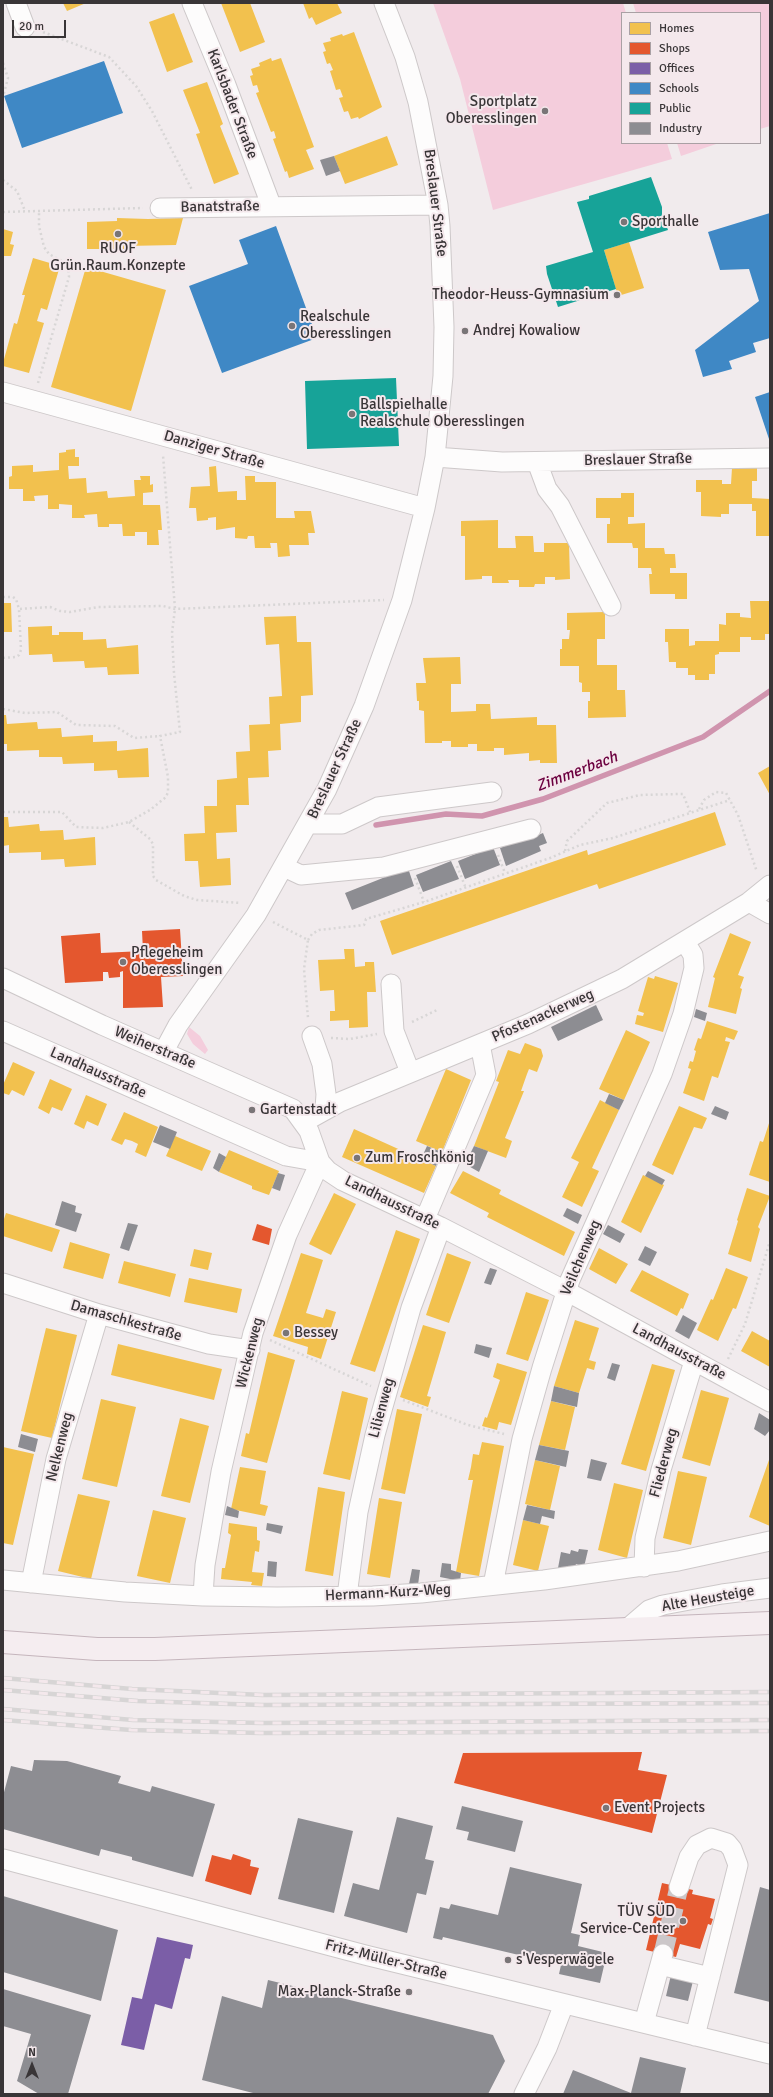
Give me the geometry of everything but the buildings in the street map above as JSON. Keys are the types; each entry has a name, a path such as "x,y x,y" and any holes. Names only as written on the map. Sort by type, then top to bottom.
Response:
{"main road":[{"path":"3,1642 97,1649 155,1649 770,1623"}],"street":[{"path":"16,3 25,27"},
{"name":"Karlsbader Straße","path":"192,3 226,85 271,205"},
{"name":"Breslauer Straße","path":"164,1051 178,1025 249,909 284,867 327,789 364,706 402,600 425,508 435,457 443,376 444,327 442,254 438,205 418,102 405,56 384,3"},
{"name":"Banatstraße","path":"160,208 271,205 438,205"},
{"name":"Danziger Straße","path":"3,392 425,508"},
{"name":"Breslauer Straße","path":"435,457 472,461 537,462 770,458"},
{"path":"537,462 547,489 560,506 611,606"},
{"path":"309,824 342,824 378,807 492,792"},
{"path":"284,867 301,875 384,868 531,829"},
{"name":"Pfostenackerweg","path":"304,1122 325,1109 410,1072 528,1024 597,992 685,942 749,902 767,887"},
{"path":"749,902 770,914"},
{"name":"Veilchenweg","path":"493,1585 522,1439 566,1291 640,1125 672,1048 683,1014 694,968 693,955 685,942"},
{"name":"Weiherstraße","path":"3,978 102,1025 293,1109 304,1122"},
{"path":"391,984 394,1031 410,1072"},
{"name":"Landhausstraße","path":"3,1031 286,1156 320,1162 328,1171 343,1181 433,1223 566,1291 770,1402"},
{"path":"312,1036 322,1064 326,1094 325,1109"},
{"name":"Lilienweg","path":"347,1596 358,1512 386,1393 411,1308 433,1223 486,1075 480,1044"},
{"path":"304,1122 320,1162"},
{"name":"Wickenweg","path":"203,1596 205,1565 221,1472 252,1342 286,1235 320,1162"},
{"name":"Damaschkestraße","path":"3,1283 99,1314 209,1344 252,1342"},
{"name":"Nelkenweg","path":"31,1583 56,1459 80,1373 99,1314"},
{"name":"Fliederweg","path":"644,1567 645,1538 661,1470 694,1360"},
{"name":"Hermann-Kurz-Weg","path":"3,1580 125,1592 203,1596 347,1596 421,1593 644,1567 770,1541"},
{"name":"Alte Heusteige","path":"628,1628 649,1610 663,1605 770,1588"},
{"path":"679,1887 689,1857 697,1845 711,1838 727,1843 732,1848 738,1865 695,2036"},
{"name":"Fritz-Müller-Straße","path":"3,1859 365,1955 770,2054"},
{"path":"644,2024 661,1959 710,1976"},
{"path":"524,2094 547,2048 564,2004"}],"path":[{"path":"25,27 109,57 136,86 152,111 201,208"},
{"path":"3,63 8,78 3,97"},
{"path":"3,180 17,191 25,211"},
{"name":"Banatstraße","path":"3,212 160,208"},
{"path":"32,401 68,277 68,266 48,254 44,247 39,226 39,211"},
{"path":"3,709 25,713 57,712 81,726 119,727 129,736 134,738 160,736 180,732 172,633 175,609 167,499 164,485 162,458 167,437"},
{"path":"3,597 13,597 16,599 19,609 19,655 3,658"},
{"path":"19,609 50,607 60,611 70,612 98,607 163,606 175,609 402,600"},
{"path":"3,812 62,812 76,827 103,828 129,822 150,810 166,797 168,792 168,777 160,736"},
{"path":"699,810 704,800 716,792 726,793 767,887"},
{"path":"565,851 567,841 607,803 640,794 683,794 690,812"},
{"path":"312,1036 309,1027 306,1005 304,968 308,940 312,934 319,930 364,926 366,920 424,902 590,842 613,838 730,800"},
{"path":"129,822 150,839 153,844 153,876 156,880 184,896 196,900 249,909 308,940"},
{"path":"499,858 506,873"},
{"path":"456,864 465,886"},
{"path":"418,886 424,902"},
{"path":"724,1364 745,1324 770,1241"},
{"path":"252,1342 291,1349 386,1393 468,1425 522,1439"}],"shaded area":[{"name":"Sportplatz Oberesslingen","path":"433,3 623,3 626,12 621,12 621,144 667,144 672,159 493,210 460,79"},
{"path":"633,3 770,3 770,126 761,129 761,12 636,12"},
{"path":"677,144 716,144 681,156"},
{"path":"189,1027 200,1036 208,1050 205,1054 193,1044 187,1034"}],"waterway":[{"name":"Zimmerbach","path":"376,825 446,814 482,816 543,799 703,737 770,691"}],"tunnel":[{"path":"663,1954 679,1887"}],"railway":[{"path":"3,1678 132,1689 263,1695 770,1692"},
{"path":"3,1690 138,1701 262,1705 770,1703"},
{"path":"3,1709 133,1720 262,1723 770,1720"},
{"path":"3,1720 131,1730 261,1733 770,1731"}],"place":[{"name":"Sportplatz Oberesslingen","path":"545,111"},
{"name":"Sporthalle","path":"624,222"},
{"name":"RUOF Grün.Raum.Konzepte","path":"118,234"},
{"name":"Theodor-Heuss-Gymnasium","path":"617,295"},
{"name":"Realschule Oberesslingen","path":"292,326"},
{"name":"Andrej Kowaliow","path":"465,331"},
{"name":"Ballspielhalle Realschule Oberesslingen","path":"352,414"},
{"name":"Pflegeheim Oberesslingen","path":"123,962"},
{"name":"Gartenstadt","path":"252,1110"},
{"name":"Zum Froschkönig","path":"357,1158"},
{"name":"Bessey","path":"286,1333"},
{"name":"Event Projects","path":"606,1808"},
{"name":"TÜV SÜD Service-Center","path":"683,1921"},
{"name":"s'Vesperwägele","path":"508,1960"},
{"name":"Max-Planck-Straße","path":"409,1992"}]}
